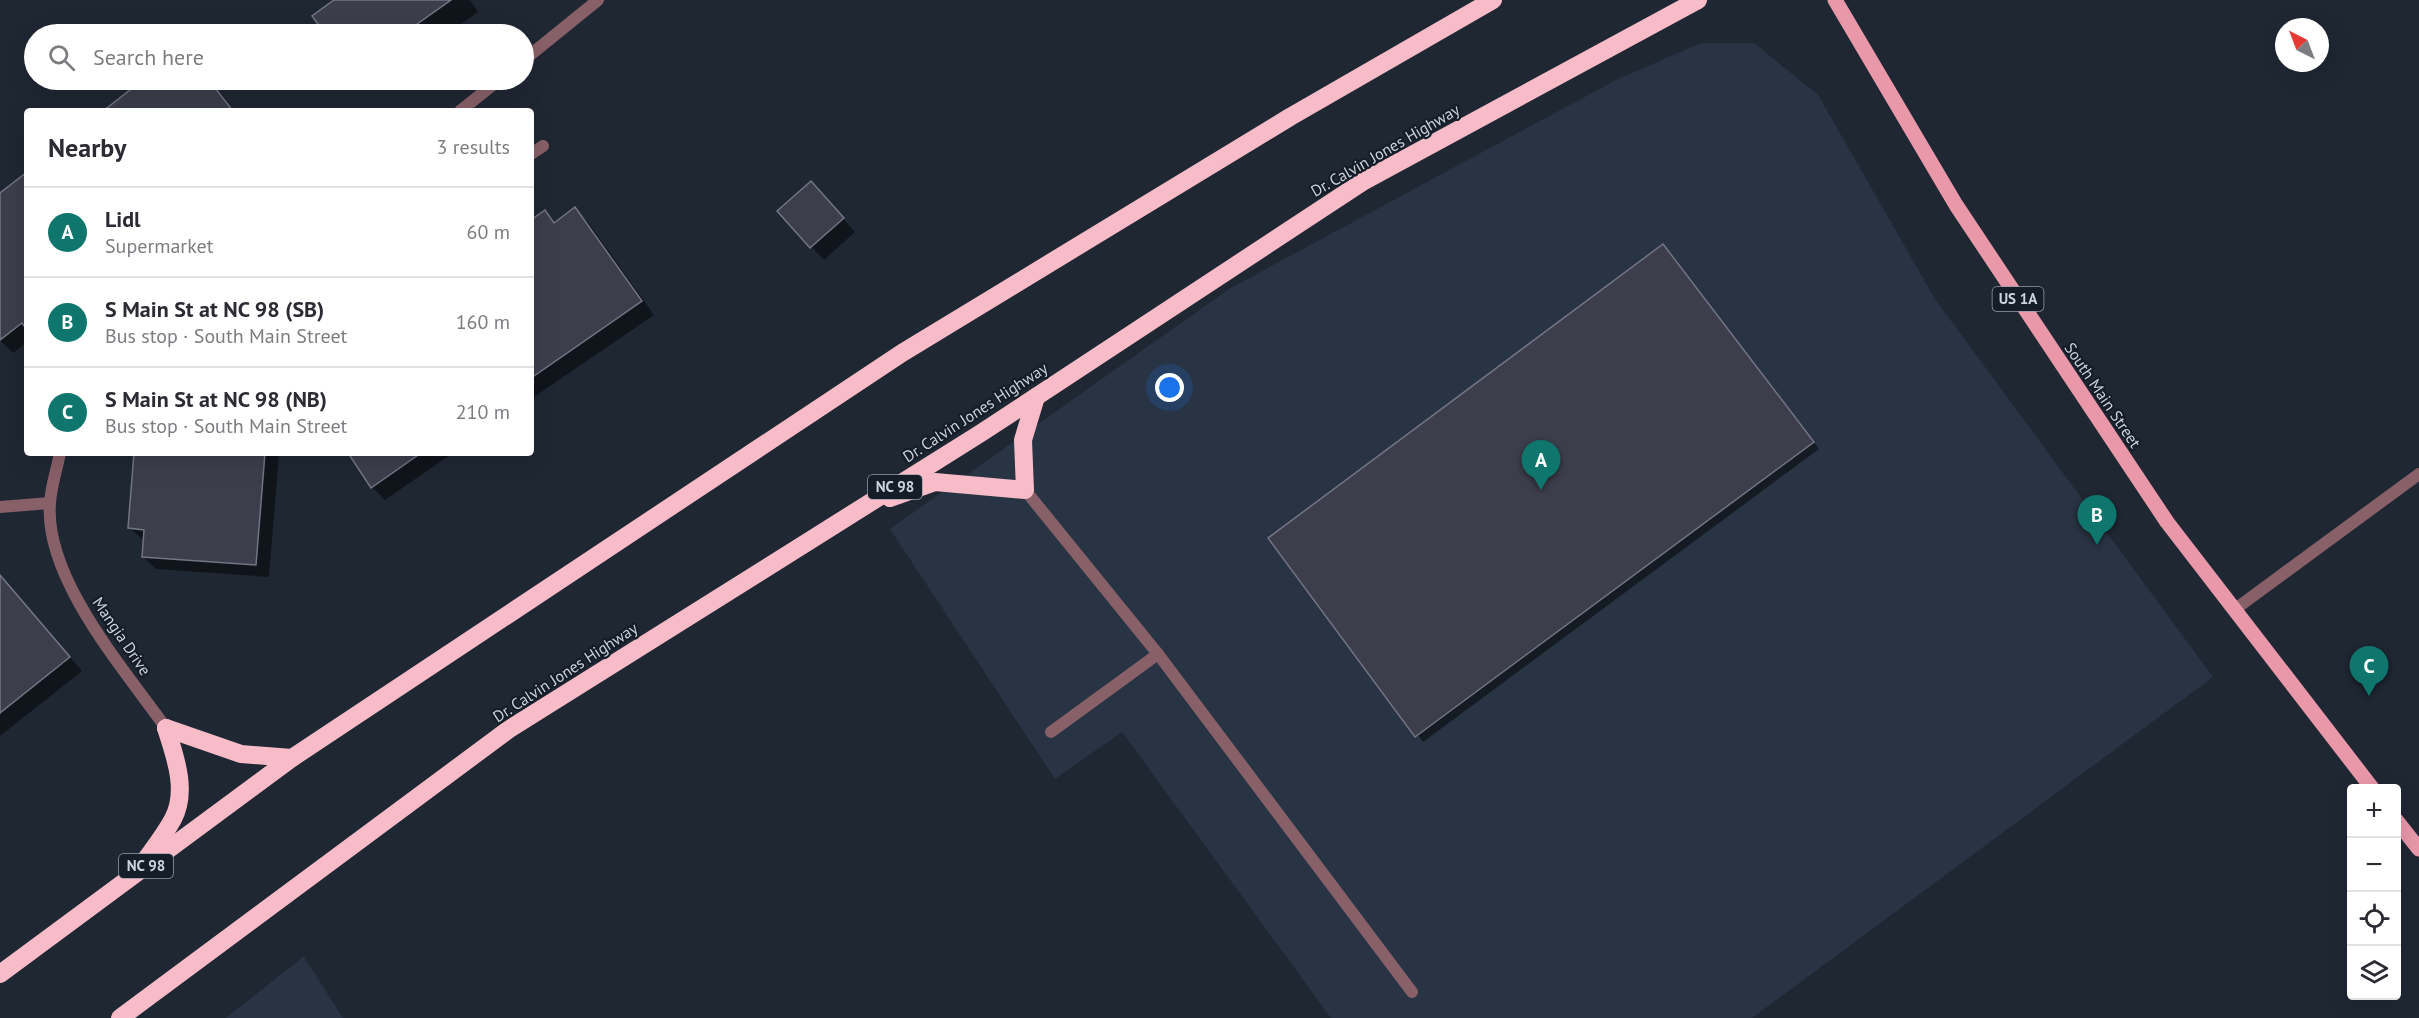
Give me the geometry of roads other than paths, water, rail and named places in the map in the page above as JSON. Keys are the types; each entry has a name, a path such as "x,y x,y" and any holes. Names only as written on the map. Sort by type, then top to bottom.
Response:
{"highway":[{"name":"NC 98","path":"0,974 292,758 902,353 1290,117 1493,0"},
{"name":"Dr. Calvin Jones Highway","path":"120,1018 508,730 1036,397 1364,181 1698,0"},
{"path":"858,510 935,482 1025,490 1023,440 1036,397"},
{"path":"166,728 241,754 292,758"},
{"path":"137,872 174,817 179,793 177,763 166,728"}],"main road":[{"name":"South Main Street","path":"1835,0 1956,205 2167,522 2368,784"},
{"path":"2401,825 2419,849"}],"street":[{"path":"534,52 598,0"},
{"path":"464,108 486,90"},
{"path":"534,152 543,146"},
{"name":"Mangia Drive","path":"59,456 50,503 54,540 63,569 84,613 166,728"},
{"path":"2234,610 2419,474"},
{"path":"1025,490 1158,654 1412,992"},
{"path":"0,507 50,503"},
{"path":"1051,732 1158,654"}],"place":[{"name":"Lidl","path":"1541,490"},
{"name":"S Main St at NC 98 (SB)","path":"2097,545"},
{"name":"S Main St at NC 98 (NB)","path":"2369,696"}]}
